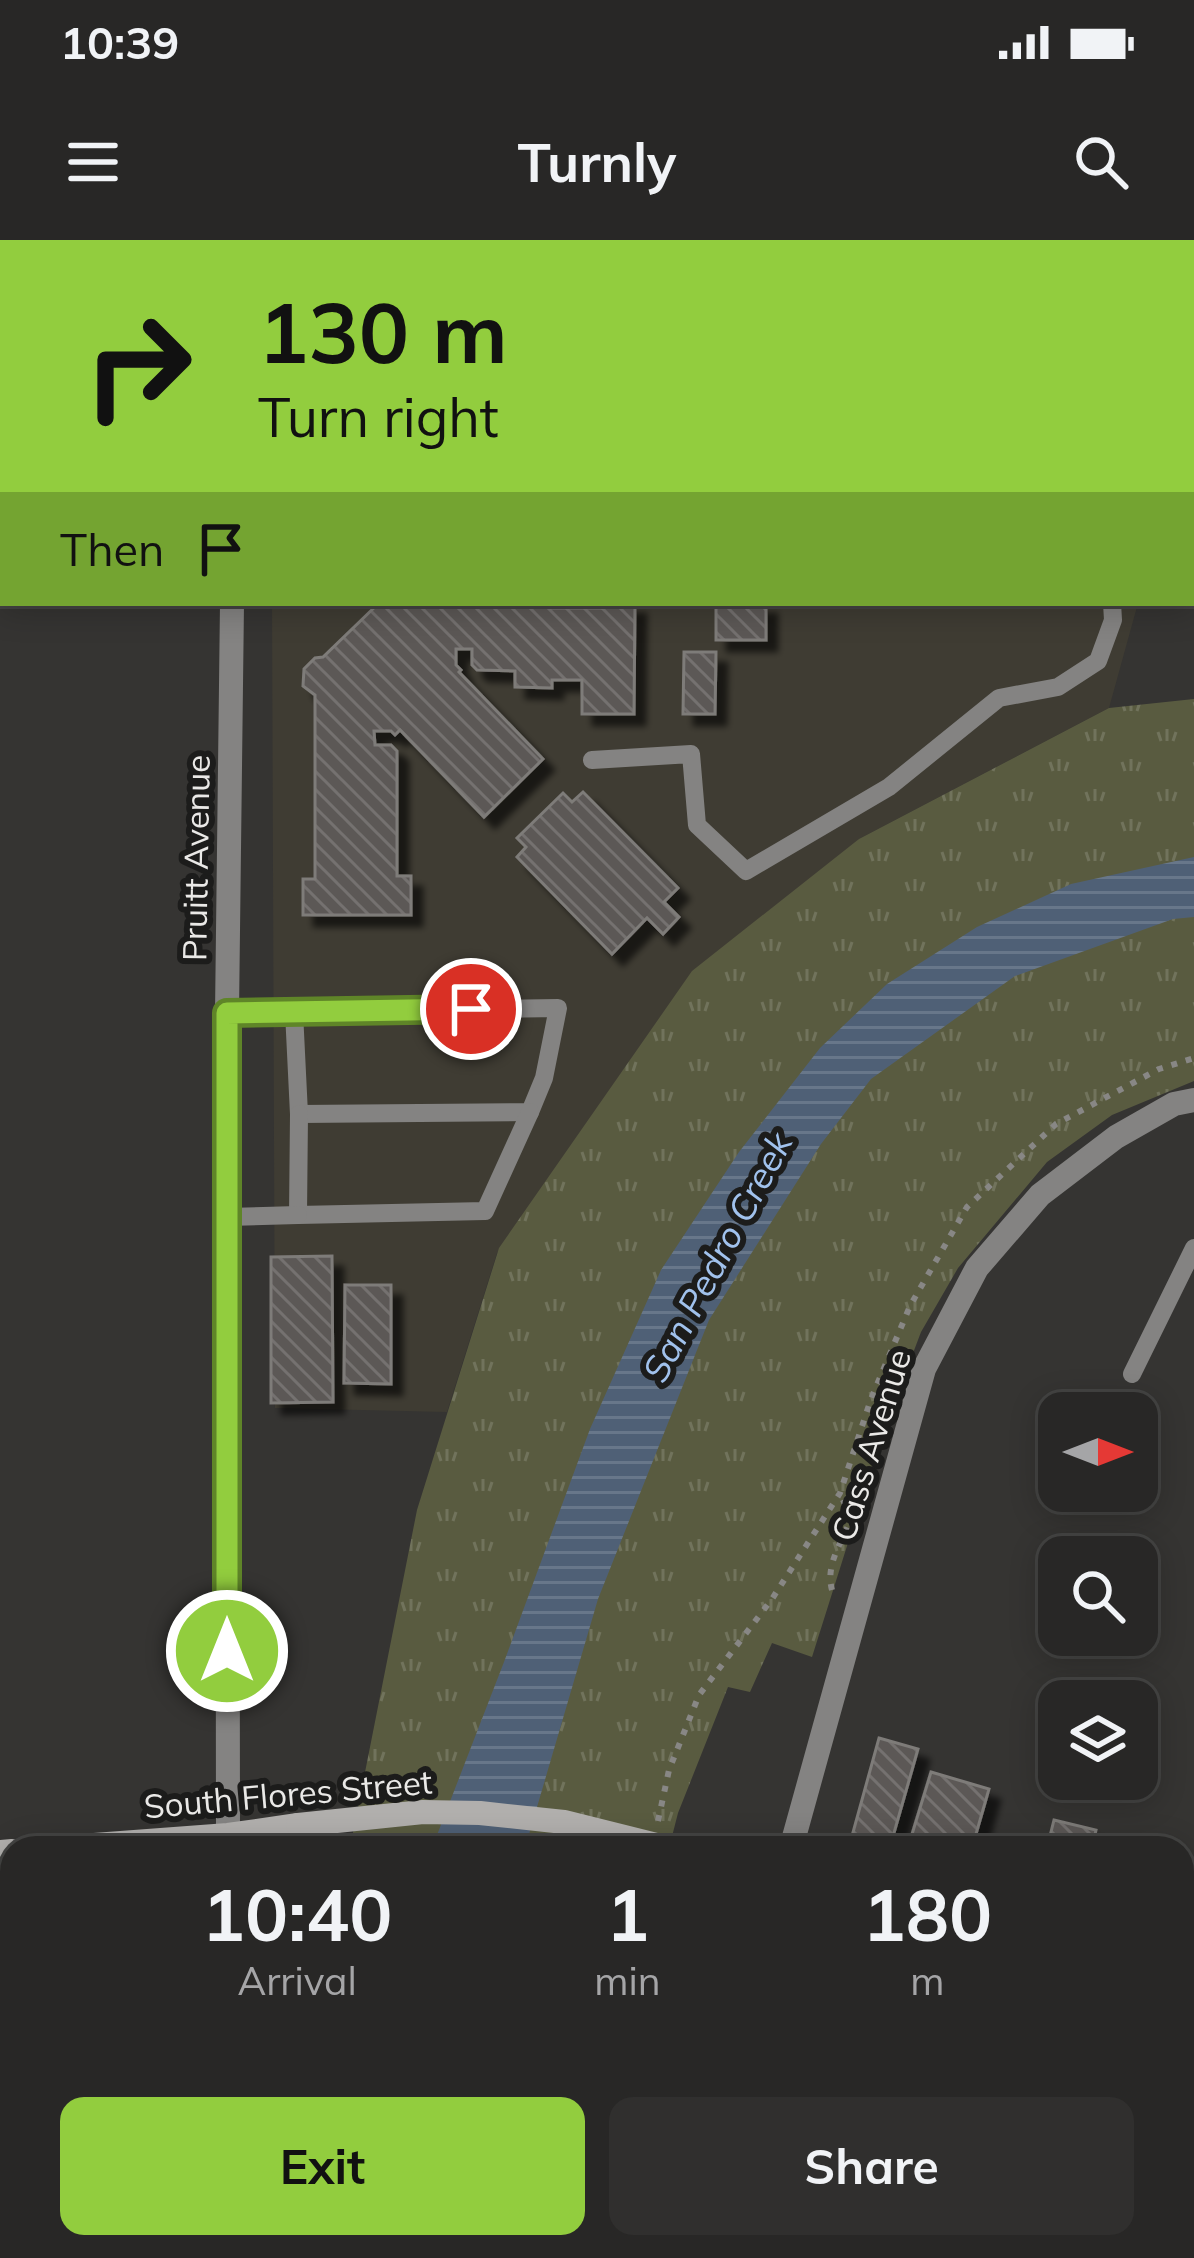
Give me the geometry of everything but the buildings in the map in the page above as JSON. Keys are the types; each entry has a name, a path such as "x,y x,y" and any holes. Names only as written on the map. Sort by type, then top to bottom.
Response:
{"main road":[{"name":"South Flores Street","path":"250,1836 298,1825 423,1811 564,1822 650,1836"}],"street":[{"name":"Pruitt Avenue","path":"228,1836 227,1013 232,606"},
{"name":"Cass Avenue","path":"794,1836 924,1369 977,1268 1040,1195 1116,1137 1174,1104 1194,1100"}],"lane":[{"path":"592,760 691,754 697,825 746,871 889,787 998,698 1058,687 1098,661 1113,620 1112,606"},
{"path":"227,1013 558,1009 544,1078 485,1211 227,1217"},
{"path":"294,1012 298,1215"},
{"path":"299,1114 530,1112"},
{"path":"1132,1374 1194,1248"}],"path":[{"path":"662,1836 669,1770 699,1695 772,1599 841,1493 871,1399 910,1306 967,1207 1056,1124 1159,1069 1194,1058"},
{"path":"837,1599 829,1584 829,1569 851,1519 841,1493"}],"shaded area":[{"path":"272,606 1137,606 1109,708 859,839 497,1253 447,1412 275,1408"}],"green space":[{"path":"1194,699 1194,1081 1112,1115 1047,1162 958,1268 921,1332 882,1435 812,1657 772,1643 750,1692 728,1687 672,1836 352,1836 417,1510 499,1248 692,971 859,839 1109,708"}],"water":[{"name":"San Pedro Creek","path":"1194,857 1194,917 1173,919 1015,976 871,1079 821,1144 709,1320 598,1599 529,1836 437,1836 590,1429 661,1270 739,1152 820,1048 887,984 977,927 1071,884"}],"route":[{"path":"227,1651 227,1013 471,1009"}]}
